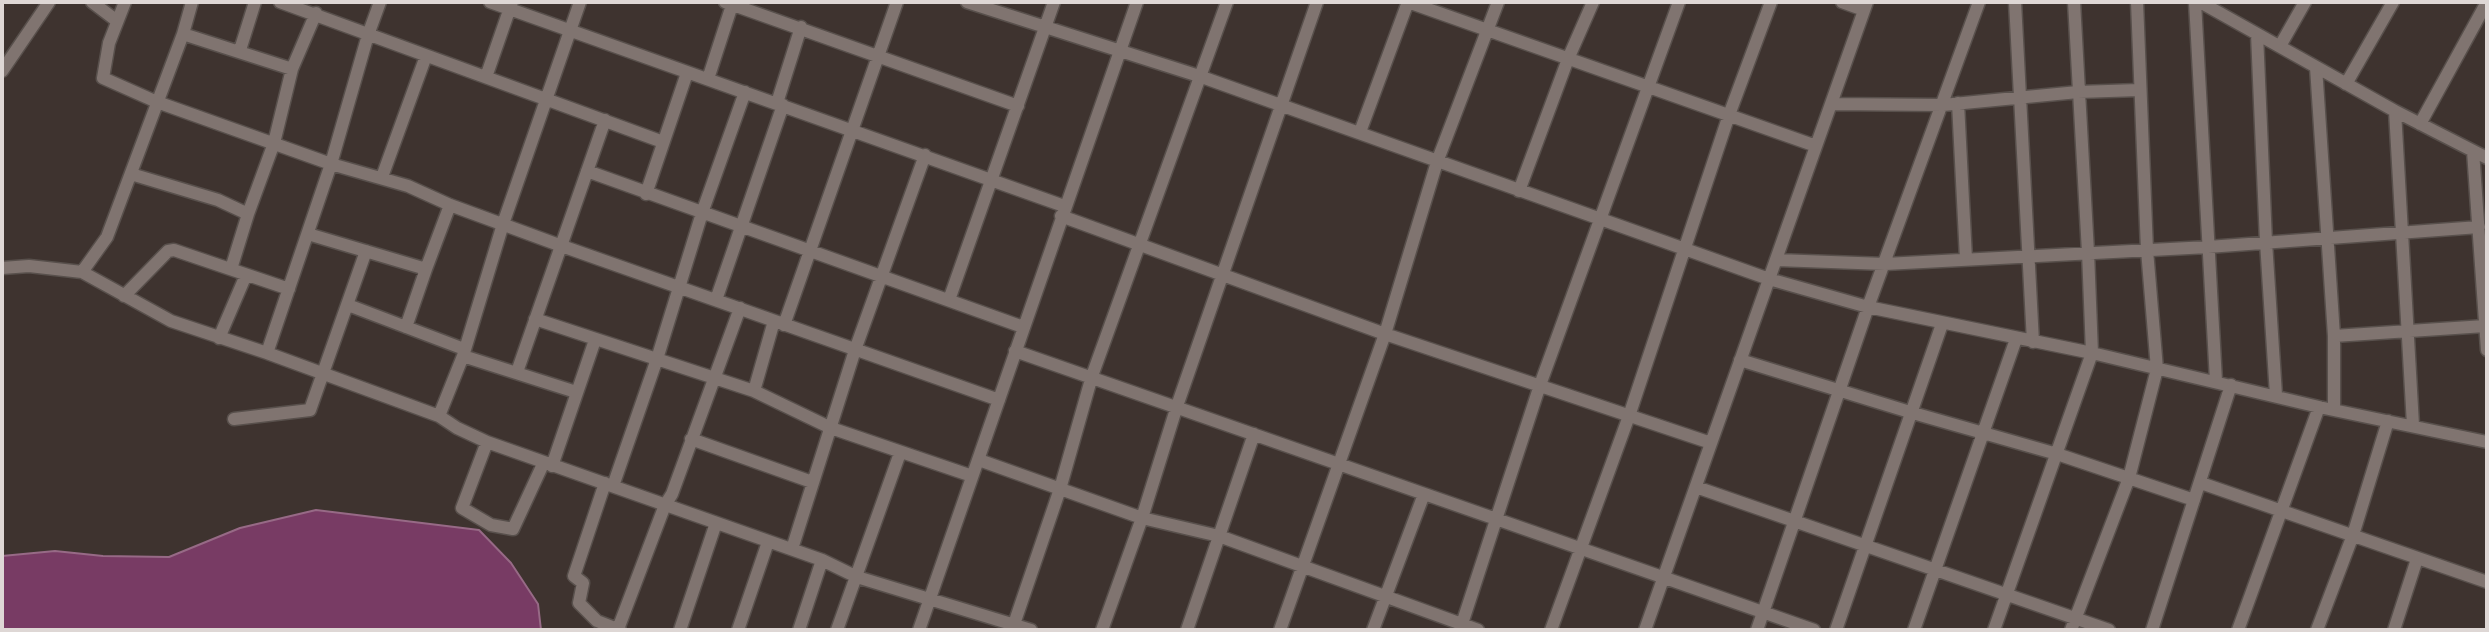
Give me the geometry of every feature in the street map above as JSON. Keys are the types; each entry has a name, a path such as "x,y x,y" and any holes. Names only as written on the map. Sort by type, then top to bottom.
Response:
{"street":[{"path":"2,71 49,2"},
{"path":"92,2 117,21"},
{"path":"125,2 109,43 103,78 157,102 331,164 408,186 450,205 559,245 999,400"},
{"path":"82,272 107,237 183,34 192,2"},
{"path":"240,50 255,2"},
{"path":"280,2 663,142"},
{"path":"267,353 331,164 380,2"},
{"path":"490,2 511,5 687,73 925,155 991,180 1139,244 1385,334 1711,443"},
{"path":"439,416 463,352 545,98 580,2"},
{"path":"754,391 779,323 811,251 897,2"},
{"path":"949,300 1054,2"},
{"path":"919,630 1137,2"},
{"path":"1013,627 1060,489 1092,376 1227,2"},
{"path":"1102,630 1317,2"},
{"path":"1360,132 1408,2 1816,146"},
{"path":"1280,630 1385,334 1437,162 1498,2"},
{"path":"1519,191 1568,59 1593,2"},
{"path":"1461,627 1540,385 1679,2"},
{"path":"1551,630 1629,416 1729,115 1771,2"},
{"path":"1645,630 1866,6 1842,2"},
{"path":"1757,630 1868,307 1979,2"},
{"path":"2015,2 2033,342"},
{"path":"1994,630 2092,353 2074,2"},
{"path":"2073,624 2129,478 2157,369 2147,250 2137,2"},
{"path":"2280,46 2305,2"},
{"path":"2346,84 2393,2"},
{"path":"2420,124 2487,2"},
{"path":"708,79 730,3 1018,106"},
{"path":"973,3 1199,76 1769,279 1868,307 1942,324 2092,353 2319,407 2487,442"},
{"path":"2203,3 2395,111 2487,158"},
{"path":"2203,3 2208,247 2216,381"},
{"path":"486,77 511,5"},
{"path":"231,269 274,143 292,69 316,13"},
{"path":"716,300 780,104 801,27"},
{"path":"183,34 240,50 292,69"},
{"path":"2257,34 2276,395"},
{"path":"382,177 426,56"},
{"path":"2315,67 2334,336 2334,409"},
{"path":"646,194 687,73"},
{"path":"1831,104 1943,105 2078,92 2139,90"},
{"path":"740,308 619,630 597,621 579,603 583,583 574,576 657,359 702,213 745,92"},
{"path":"1958,103 1966,259"},
{"path":"2395,111 2413,425"},
{"path":"517,372 559,245 605,120"},
{"path":"2473,151 2487,350"},
{"path":"792,549 855,350 925,155"},
{"path":"587,172 1023,327"},
{"path":"131,174 218,200 248,214"},
{"path":"406,327 450,205"},
{"path":"1777,260 1885,264 2208,247 2328,236 2479,227"},
{"path":"308,234 426,269"},
{"path":"124,296 168,251 174,250 289,289"},
{"path":"234,419 310,410 366,251"},
{"path":"2,268 29,266 82,272 171,321 439,416 487,442 792,549 857,577 931,598 1013,627 1031,630"},
{"path":"219,338 246,275"},
{"path":"348,305 463,352 576,392"},
{"path":"535,319 595,341 754,391 831,428 972,476"},
{"path":"1836,630 1942,324"},
{"path":"2334,336 2485,326"},
{"path":"1914,630 2016,339"},
{"path":"487,442 462,508 491,525 513,528 548,464 595,341"},
{"path":"1015,351 1814,630"},
{"path":"1740,359 2057,454 2194,500"},
{"path":"2152,630 2231,384"},
{"path":"2238,630 2319,407"},
{"path":"2317,630 2353,536 2388,421"},
{"path":"1187,630 1254,434"},
{"path":"691,439 812,482"},
{"path":"837,630 900,453"},
{"path":"979,460 1142,518 1219,536 1461,627 1478,630"},
{"path":"2201,483 2487,582"},
{"path":"1696,487 1934,569 2073,624 2109,630"},
{"path":"1373,630 1424,494"},
{"path":"680,630 716,523"},
{"path":"738,630 768,542"},
{"path":"2394,630 2417,559"},
{"path":"799,630 822,560"}],"shaded area":[{"path":"316,510 479,530 511,563 538,604 541,630 2,630 2,556 55,551 103,556 169,557 240,528"}]}
